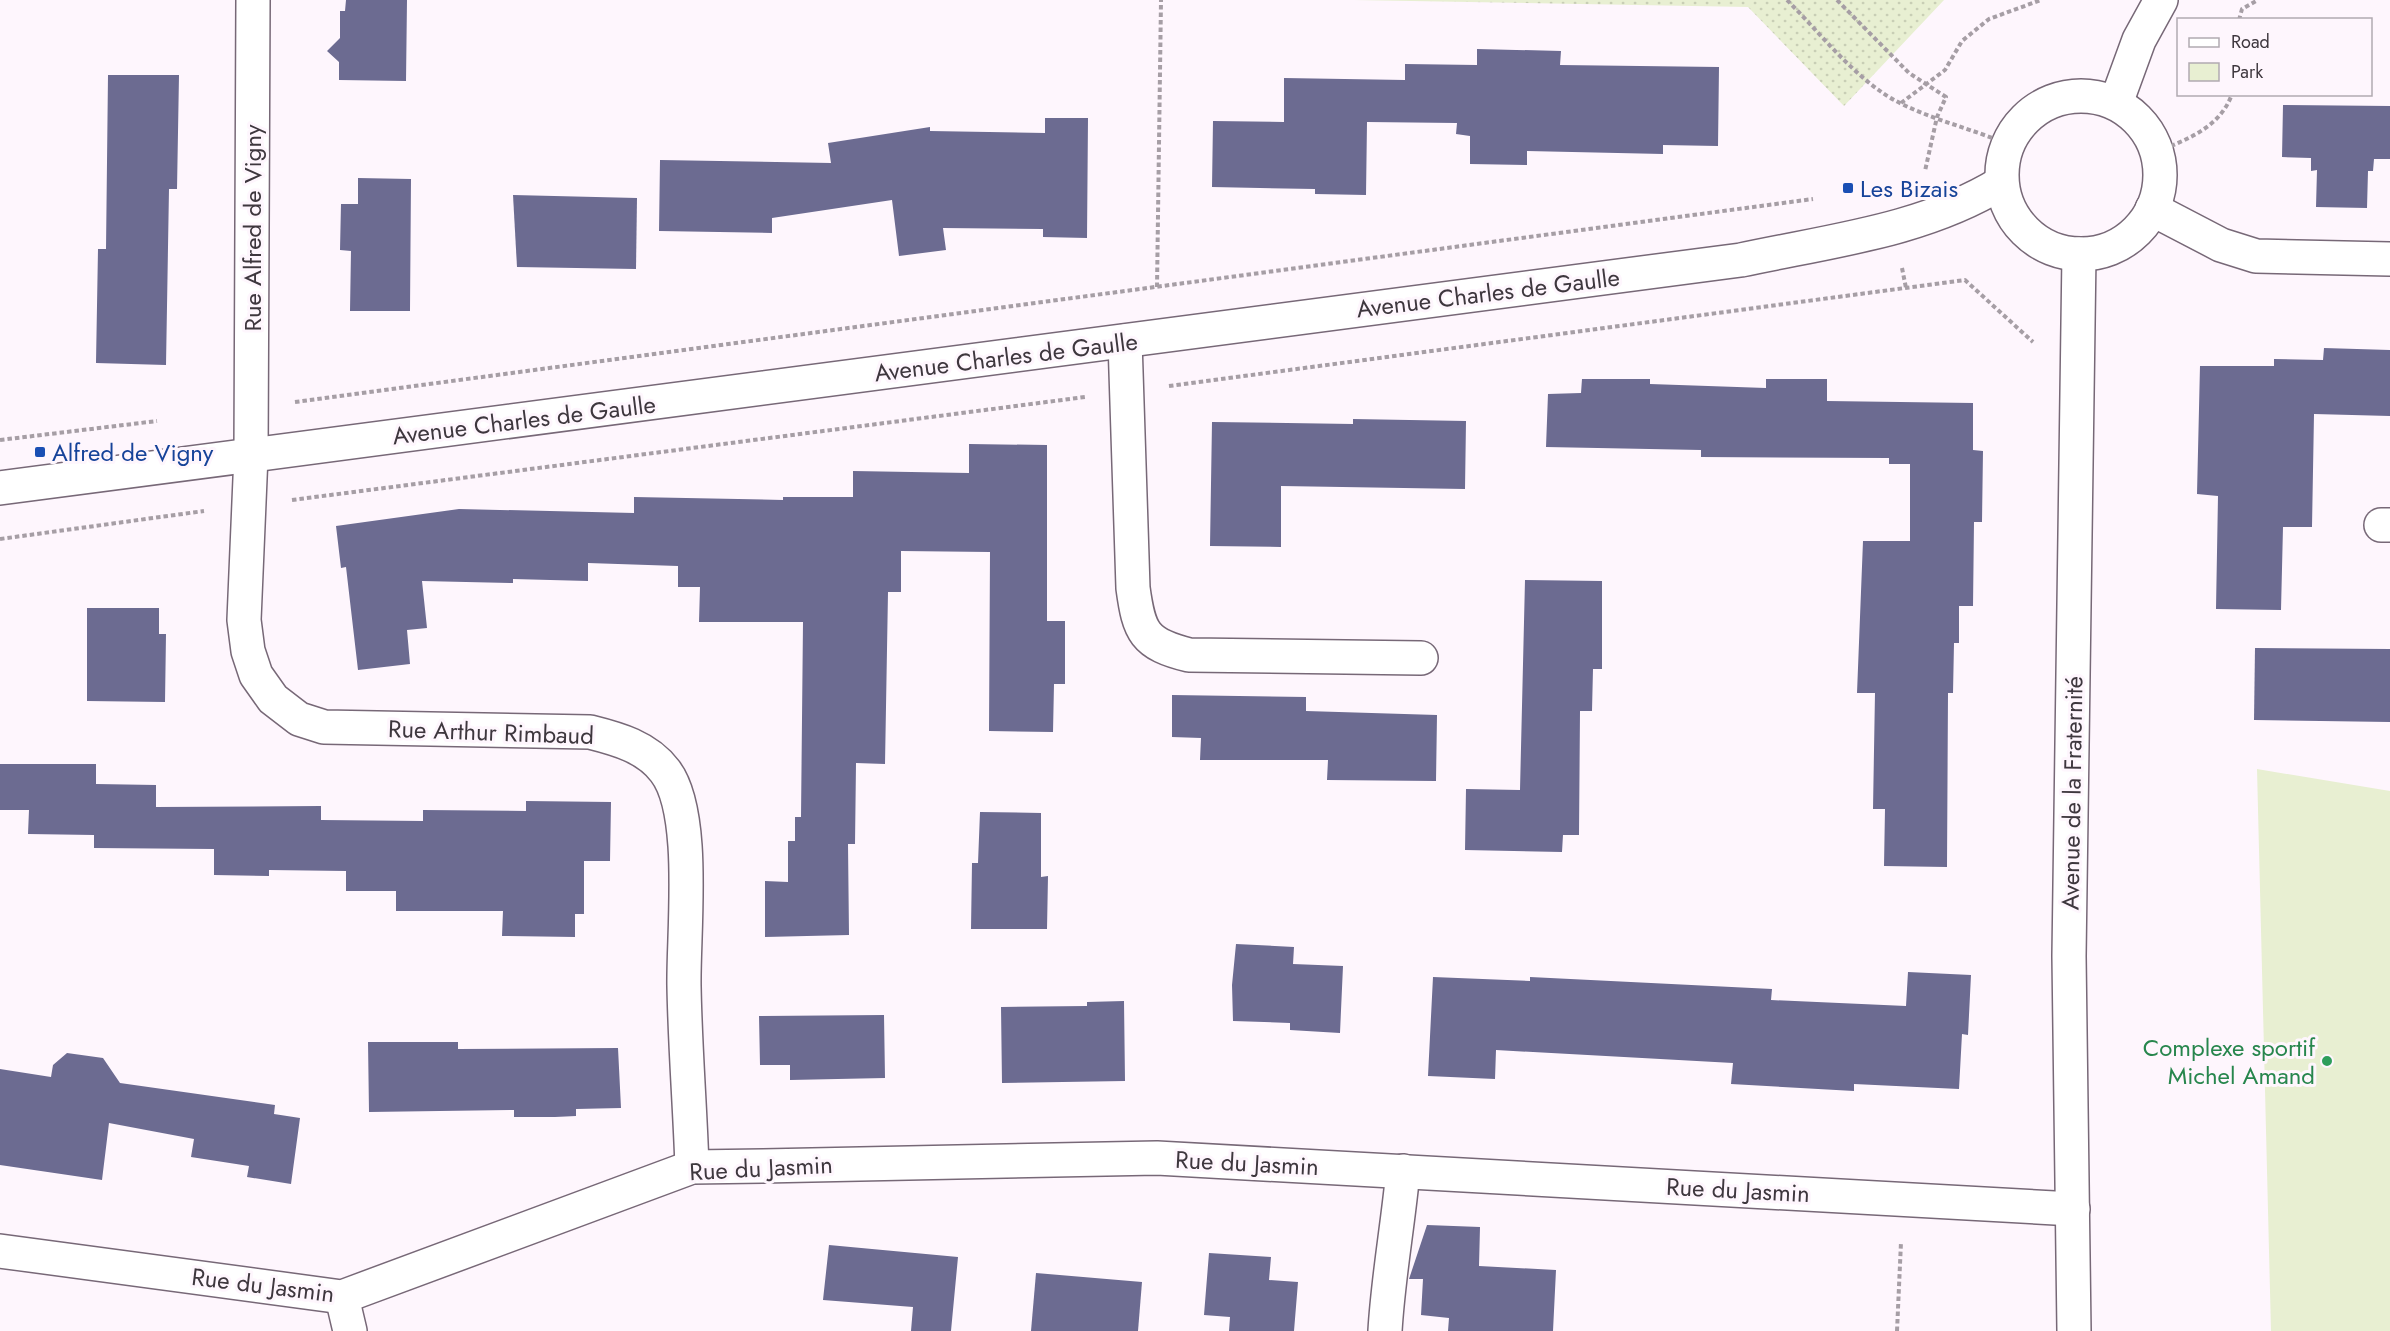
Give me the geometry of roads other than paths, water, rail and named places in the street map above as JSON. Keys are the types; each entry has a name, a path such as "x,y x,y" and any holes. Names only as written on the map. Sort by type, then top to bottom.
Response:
{"street":[{"name":"Rue Alfred de Vigny","path":"251,455 253,0"},
{"path":"2116,103 2139,40 2161,0"},
{"path":"2081,95 2116,103 2132,113 2150,136 2157,152 2160,180 2152,209 2130,237 2113,247 2079,254 2047,247 2021,228 2009,211 2001,183 2002,162 2007,143 2018,126 2033,113 2059,98 2081,95"},
{"name":"Avenue Charles de Gaulle","path":"0,488 1741,260 1914,222 1966,204 2001,183"},
{"path":"2152,209 2222,245 2256,256 2390,259"},
{"name":"Avenue de la Fraternité","path":"2074,1331 2069,956 2079,254"},
{"path":"1125,341 1132,588 1137,616 1145,636 1163,649 1189,655 1421,658"},
{"name":"Rue Arthur Rimbaud","path":"251,455 244,620 248,651 256,675 273,699 299,719 324,727 590,732 624,741 651,757 666,771 675,789 680,807 685,847 684,986 692,1167"},
{"name":"Rue du Jasmin","path":"0,1251 342,1297 692,1167 1157,1158 2073,1209"},
{"path":"1385,1331 1387,1292 1394,1258 1403,1171"},
{"path":"342,1297 350,1331"}],"place":[{"name":"Les Bizais","path":"1848,188"},
{"name":"Alfred de Vigny","path":"40,452"},
{"name":"Complexe sportif Michel Amand","path":"2327,1061"}]}
